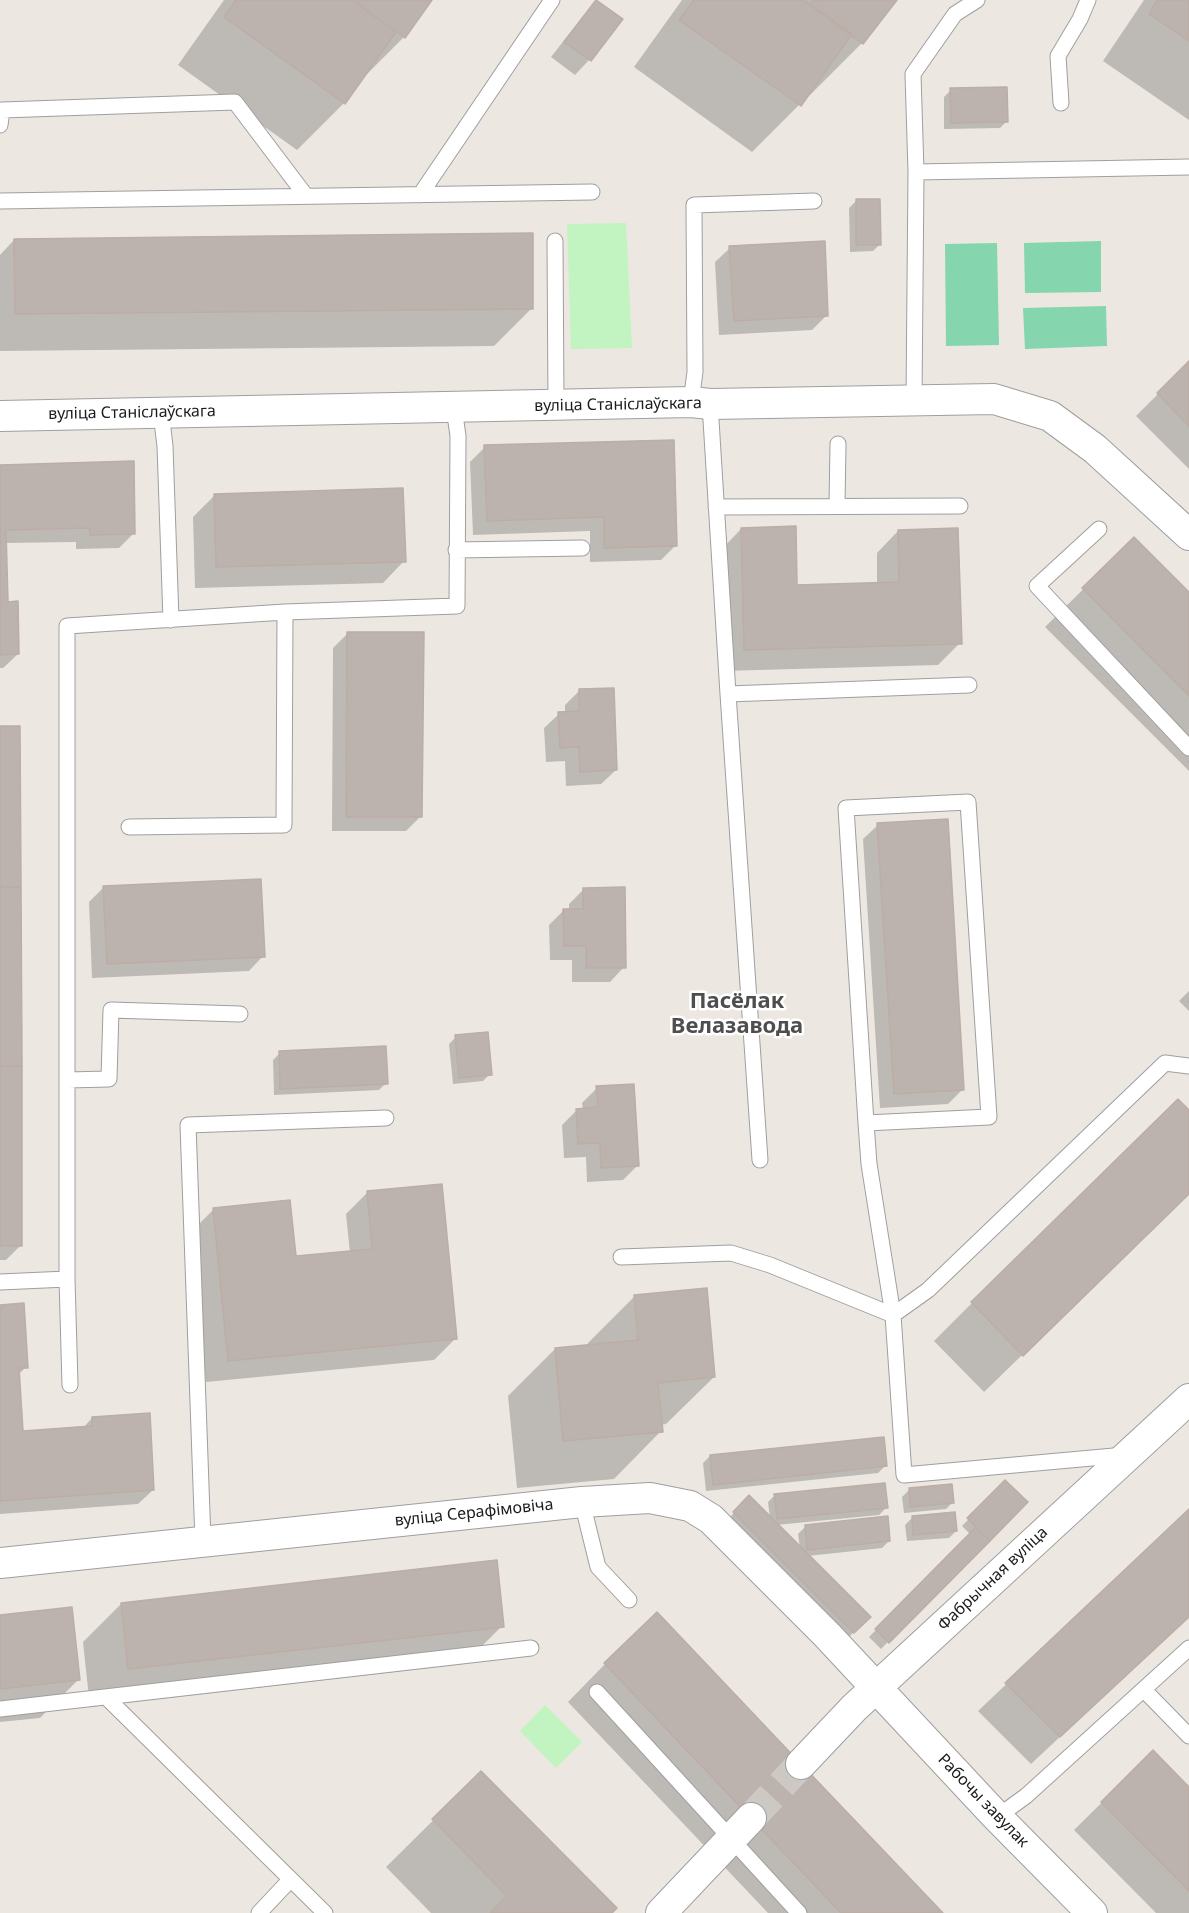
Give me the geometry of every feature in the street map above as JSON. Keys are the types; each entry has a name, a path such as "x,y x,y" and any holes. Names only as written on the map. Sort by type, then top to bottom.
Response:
{"street":[{"name":"вуліца Станіслаўскага","path":"0,416 994,399 1050,416 1095,449 1189,535"},
{"name":"Фабрычная вуліца","path":"801,1764 876,1687 1189,1399"},
{"name":"вуліца Серафімовіча","path":"0,1563 582,1502 650,1498 690,1506 711,1519 876,1687"},
{"name":"Рабочы завулак","path":"876,1687 997,1817 1092,1913"},
{"path":"661,1913 751,1818"}],"lane":[{"path":"420,195 552,0"},
{"path":"914,400 916,172 913,74 956,14 977,0"},
{"path":"1061,103 1058,56 1080,19 1088,0"},
{"path":"0,124 2,110 235,102 306,196"},
{"path":"916,172 1189,167"},
{"path":"0,201 592,192"},
{"path":"760,1160 716,507 695,372 694,206 814,201"},
{"path":"555,241 556,406"},
{"path":"70,1385 67,1279 67,626 285,612 457,606 458,436 454,408"},
{"path":"161,413 165,446 171,620"},
{"path":"837,506 838,444"},
{"path":"716,507 960,506"},
{"path":"1099,529 1037,586 1189,748"},
{"path":"456,550 582,548"},
{"path":"129,827 284,825 285,612"},
{"path":"728,694 969,685"},
{"path":"866,1123 989,1117 968,802 846,808 866,1123 869,1164 893,1315 904,1475 1128,1455"},
{"path":"67,1080 109,1080 111,1010 240,1014"},
{"path":"893,1315 928,1290 1165,1063 1189,1066"},
{"path":"203,1542 188,1125 386,1118"},
{"path":"621,1257 731,1253 770,1265 893,1315"},
{"path":"0,1282 67,1279"},
{"path":"582,1502 598,1567 629,1600"},
{"path":"0,1709 531,1648"},
{"path":"997,1817 1026,1796 1189,1648"},
{"path":"1144,1690 1189,1736"},
{"path":"597,1692 798,1913"},
{"path":"107,1698 325,1913"},
{"path":"259,1913 290,1880"}],"green space":[{"path":"626,223 632,348 571,349 567,224"},
{"path":"1101,241 1101,292 1025,293 1024,243"},
{"path":"997,243 999,345 946,346 945,244"},
{"path":"1106,306 1107,346 1025,349 1023,308"},
{"path":"545,1705 582,1742 556,1768 520,1731"}],"building":[{"path":"236,0 352,0 396,32 345,104 224,17"},
{"path":"356,0 432,0 405,38 355,2"},
{"path":"596,0 623,19 591,61 564,42"},
{"path":"694,0 804,0 852,34 801,106 679,20"},
{"path":"813,0 897,0 863,44 810,5"},
{"path":"1157,0 1189,0 1189,41 1149,14"},
{"path":"1007,87 1008,122 951,123 950,88"},
{"path":"856,199 880,199 881,245 856,245"},
{"path":"533,233 533,309 15,314 14,239"},
{"path":"825,241 828,316 734,321 729,246"},
{"path":"1189,361 1189,426 1157,393"},
{"path":"674,440 677,546 604,548 604,517 487,521 484,445"},
{"path":"134,461 135,534 90,535 90,528 6,530 8,602 18,601 19,654 0,655 0,465"},
{"path":"403,488 406,562 216,567 214,494"},
{"path":"796,526 797,585 899,582 898,530 958,528 962,644 744,650 741,528"},
{"path":"1134,537 1189,592 1189,696 1082,588"},
{"path":"347,632 424,632 422,817 346,817"},
{"path":"614,688 617,770 580,772 579,747 560,748 558,712 579,711 579,689"},
{"path":"0,726 20,726 21,887 0,887"},
{"path":"948,819 964,1090 894,1094 877,823"},
{"path":"261,879 265,957 107,964 103,886"},
{"path":"0,887 21,887 22,1066 0,1066"},
{"path":"625,887 626,968 586,968 586,946 564,946 563,909 583,909 583,888"},
{"path":"488,1032 492,1075 459,1078 455,1035"},
{"path":"386,1046 388,1084 280,1089 279,1051"},
{"path":"0,1066 22,1066 22,1246 0,1246"},
{"path":"634,1084 639,1166 601,1168 600,1143 578,1144 576,1109 598,1107 596,1086"},
{"path":"1178,1099 1189,1110 1189,1194 1023,1356 971,1302"},
{"path":"442,1184 457,1339 228,1361 213,1208 290,1200 296,1256 372,1249 367,1191"},
{"path":"707,1288 715,1377 658,1383 663,1432 563,1441 555,1348 638,1340 634,1295"},
{"path":"24,1303 28,1368 19,1368 23,1431 92,1426 92,1417 150,1413 154,1490 0,1501 0,1305"},
{"path":"884,1437 887,1466 713,1485 710,1455"},
{"path":"1005,1480 1028,1502 990,1541 967,1518"},
{"path":"885,1483 888,1508 777,1519 774,1494"},
{"path":"952,1484 954,1503 910,1507 909,1488"},
{"path":"749,1495 871,1617 854,1633 733,1512"},
{"path":"1189,1509 1189,1617 1060,1737 1005,1683"},
{"path":"955,1512 957,1531 913,1535 912,1516"},
{"path":"888,1516 890,1541 807,1550 805,1525"},
{"path":"976,1527 990,1541 889,1643 875,1629"},
{"path":"497,1560 504,1627 128,1669 121,1603"},
{"path":"72,1607 80,1680 0,1689 0,1615"},
{"path":"657,1612 943,1913 841,1913 604,1663"},
{"path":"1153,1750 1189,1787 1189,1891 1101,1802"},
{"path":"481,1771 617,1908 612,1913 490,1913 507,1896 432,1819"}],"tunnel":[{"path":"751,1818 801,1764"}],"district":[{"name":"Пасёлак Велазавода","path":"737,1014"}]}
